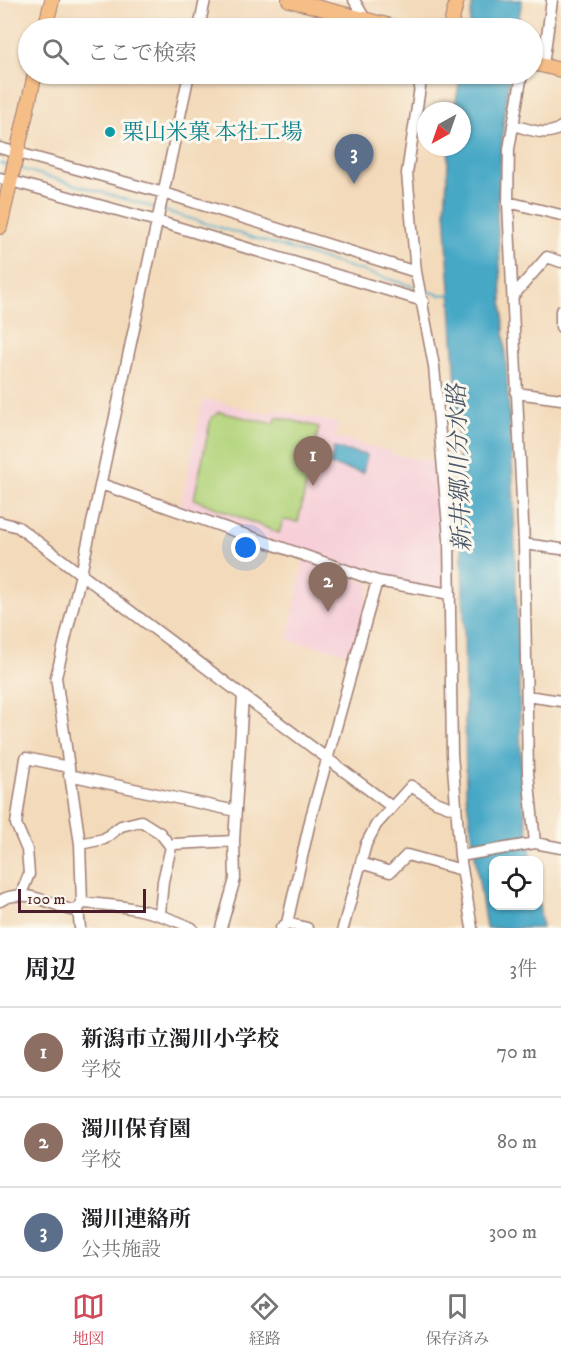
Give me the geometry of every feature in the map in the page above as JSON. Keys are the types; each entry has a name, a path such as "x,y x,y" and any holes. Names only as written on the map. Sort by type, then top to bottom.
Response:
{"main road":[{"path":"48,18 52,0"},
{"path":"290,0 361,18"},
{"path":"452,18 457,0"},
{"path":"543,65 561,70"},
{"path":"0,227 5,179 17,153 33,84"}],"street":[{"path":"201,18 205,0"},
{"path":"354,0 364,18"},
{"path":"543,41 552,0"},
{"path":"80,928 80,844 56,677 101,484 187,84"},
{"path":"420,84 407,173 416,272 434,366 449,538 452,754 460,856 472,928"},
{"path":"520,84 510,148 508,202 525,544 528,773 532,843"},
{"path":"513,124 545,133 554,133 561,128"},
{"path":"0,148 416,272"},
{"path":"5,179 158,220 423,301"},
{"path":"508,202 561,215"},
{"path":"513,296 547,257 561,262"},
{"path":"561,311 561,327"},
{"path":"516,393 561,399"},
{"path":"101,484 376,581 450,594"},
{"path":"0,522 18,527 392,807"},
{"path":"525,544 561,549"},
{"path":"307,928 284,926 376,581"},
{"path":"221,928 235,879 234,841 243,696"},
{"path":"527,696 561,701"},
{"path":"21,894 29,874 27,850 16,824 26,758 68,771 236,811"},
{"path":"343,928 366,844 376,825 411,786 436,802 456,809"},
{"path":"80,844 104,839 121,826 141,821 160,833 171,847"},
{"path":"160,913 163,881 171,847 174,844 234,841"},
{"path":"460,856 532,843 561,848"},
{"path":"361,863 390,872 407,855 462,870"},
{"path":"0,901 9,895 21,894 71,910 80,906 160,913 192,928"}],"shaded area":[{"path":"206,399 270,414 272,409 338,423 335,437 391,451 391,454 440,463 449,586 445,591 373,577 180,509 202,401"},
{"path":"304,558 371,584 352,654 288,640"}],"green space":[{"path":"219,412 274,424 277,417 319,427 298,522 283,520 279,533 194,499 211,418"}],"water":[{"path":"473,0 522,0 519,18 470,18"},
{"name":"新井郷川分水路","path":"459,84 508,84 504,113 497,216 513,479 522,795 531,856 489,856 489,910 540,910 542,928 486,928 466,794 464,616 456,384 445,210 448,156 471,156 471,102 456,102"},
{"path":"334,448 367,455 363,473 330,465"}],"waterway":[{"path":"0,163 9,166"},
{"path":"18,168 156,208"},
{"path":"162,210 415,287"},
{"path":"423,290 441,295 452,294"}],"place":[{"name":"栗山米菓 本社工場","path":"110,132"},
{"name":"濁川連絡所","path":"354,184"},
{"name":"新潟市立濁川小学校","path":"313,486"},
{"name":"濁川保育園","path":"328,612"}]}
